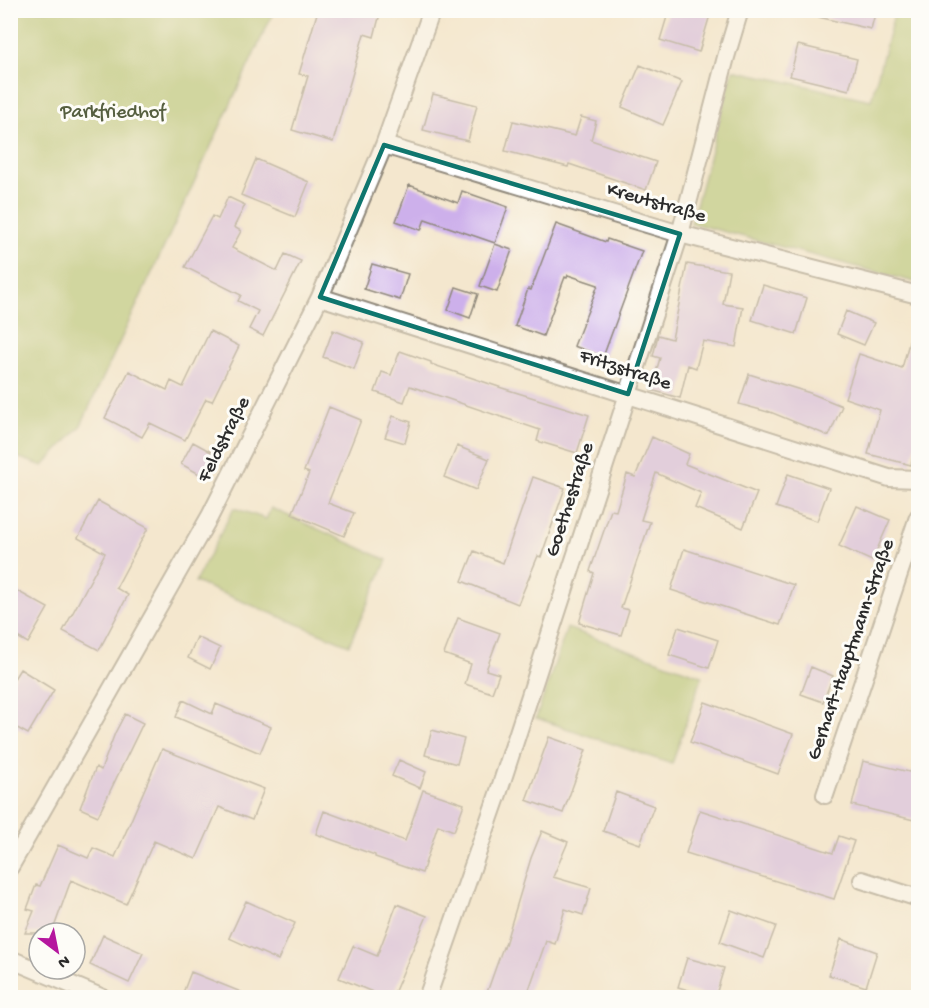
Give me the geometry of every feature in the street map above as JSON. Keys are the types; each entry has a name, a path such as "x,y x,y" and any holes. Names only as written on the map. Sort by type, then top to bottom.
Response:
{"street":[{"name":"Feldstraße","path":"10,867 210,516 320,297 384,145 432,10"},
{"name":"Goethestraße","path":"428,998 498,794 680,234 740,10"},
{"name":"Kreutstraße","path":"384,145 680,234 918,295"},
{"name":"Fritzstraße","path":"320,297 889,478 918,479"},
{"name":"Gerhart-Hauptmann-Straße","path":"825,795 918,517"},
{"path":"862,880 918,898"},
{"path":"10,959 103,998"}],"highlighted area":[{"path":"384,145 680,234 628,394 320,297"}],"green space":[{"name":"Parkfriedhof","path":"11,10 274,11 80,427 43,466 11,455"},
{"path":"895,11 918,11 918,283 691,223 733,70 871,100"},
{"path":"234,508 266,519 271,508 387,560 349,645 195,582"},
{"path":"567,628 702,676 672,764 536,718"}],"building":[{"path":"318,10 381,10 374,37 364,34 333,142 292,130 308,76 299,74"},
{"path":"669,10 696,10 710,15 699,52 660,40"},
{"path":"819,10 876,10 871,29 818,17"},
{"path":"798,45 857,59 849,90 790,76"},
{"path":"640,65 682,82 663,125 622,107"},
{"path":"433,94 477,105 468,141 423,130"},
{"path":"581,117 596,121 591,140 656,162 646,190 569,164 568,167 505,151 513,121 575,136"},
{"path":"256,159 309,182 295,217 241,195"},
{"path":"409,185 458,203 462,191 508,207 495,243 425,219 421,230 396,221"},
{"path":"228,197 245,205 234,227 241,231 232,248 277,271 285,254 301,261 263,336 249,329 258,311 238,301 241,295 185,267 212,216 218,219"},
{"path":"556,224 606,242 607,239 642,251 603,357 574,346 598,285 568,275 567,278 565,277 543,336 515,326"},
{"path":"495,244 512,250 497,292 480,286"},
{"path":"372,264 408,274 400,300 364,289"},
{"path":"687,264 729,271 723,304 743,307 736,347 703,341 696,368 688,365 680,398 651,390 660,358 653,356 658,335 672,339"},
{"path":"763,285 807,298 796,334 752,320"},
{"path":"456,287 478,294 470,318 448,310"},
{"path":"846,311 874,323 864,345 837,334"},
{"path":"914,325 918,326 918,436 911,465 868,454 880,410 845,398 859,354 902,368"},
{"path":"333,330 364,342 354,369 323,357"},
{"path":"210,331 239,346 212,401 206,399 185,440 150,423 142,437 105,418 129,371 167,390 171,381 183,387"},
{"path":"400,351 431,362 431,364 589,415 577,453 537,441 540,430 410,386 404,402 375,392 382,372 391,375"},
{"path":"749,374 810,393 842,406 829,436 768,411 739,404"},
{"path":"329,407 361,420 328,503 354,513 344,536 292,514 309,473 304,471"},
{"path":"393,416 411,422 405,443 385,437"},
{"path":"652,437 689,454 685,464 757,493 743,528 695,508 701,493 656,473 641,520 650,522 621,608 629,610 621,635 579,623 594,573 590,571 611,510 616,511 627,474 635,477"},
{"path":"193,442 215,454 203,476 181,464"},
{"path":"457,446 489,459 476,490 444,477"},
{"path":"788,474 829,488 817,521 776,507"},
{"path":"533,477 565,488 541,557 538,556 518,604 462,581 474,551 503,563"},
{"path":"98,501 148,528 116,588 128,595 99,650 63,631 105,553 78,538"},
{"path":"857,506 890,520 872,561 839,546"},
{"path":"684,549 794,585 780,625 671,590"},
{"path":"10,587 48,608 28,643 10,633"},
{"path":"458,618 500,633 486,670 499,674 492,693 465,684 471,664 444,654"},
{"path":"678,627 718,640 709,668 669,655"},
{"path":"197,637 220,648 210,669 188,658"},
{"path":"811,667 833,676 823,702 801,694"},
{"path":"20,669 54,690 28,734 10,724 10,685"},
{"path":"183,700 212,714 216,704 271,727 260,753 176,717"},
{"path":"705,702 793,734 778,774 690,742"},
{"path":"125,714 143,723 98,816 80,808 96,767 101,770"},
{"path":"432,730 464,739 457,764 425,755"},
{"path":"549,737 586,750 563,813 526,800"},
{"path":"162,749 264,789 252,820 219,807 196,859 154,841 126,904 71,880 56,921 30,921 34,911 27,909 36,885 40,886 58,845 88,858 93,848 115,857"},
{"path":"399,760 426,772 420,788 392,776"},
{"path":"863,761 918,774 918,821 852,805"},
{"path":"423,790 464,804 454,831 438,825 422,873 316,834 324,811 405,841"},
{"path":"616,792 654,806 640,844 603,831"},
{"path":"700,810 833,853 839,836 854,841 834,899 686,853"},
{"path":"542,831 568,842 553,877 591,888 583,915 565,909 555,944 546,941 526,998 485,998 504,948 531,858"},
{"path":"246,901 295,923 278,960 229,938"},
{"path":"397,904 427,916 392,998 387,998 339,978 353,946 377,956"},
{"path":"731,910 776,926 764,958 720,942"},
{"path":"103,935 143,953 129,983 90,965"},
{"path":"841,939 877,952 866,987 829,975"},
{"path":"687,958 724,968 715,998 678,987"},
{"path":"191,972 251,996 251,998 181,998"}]}
